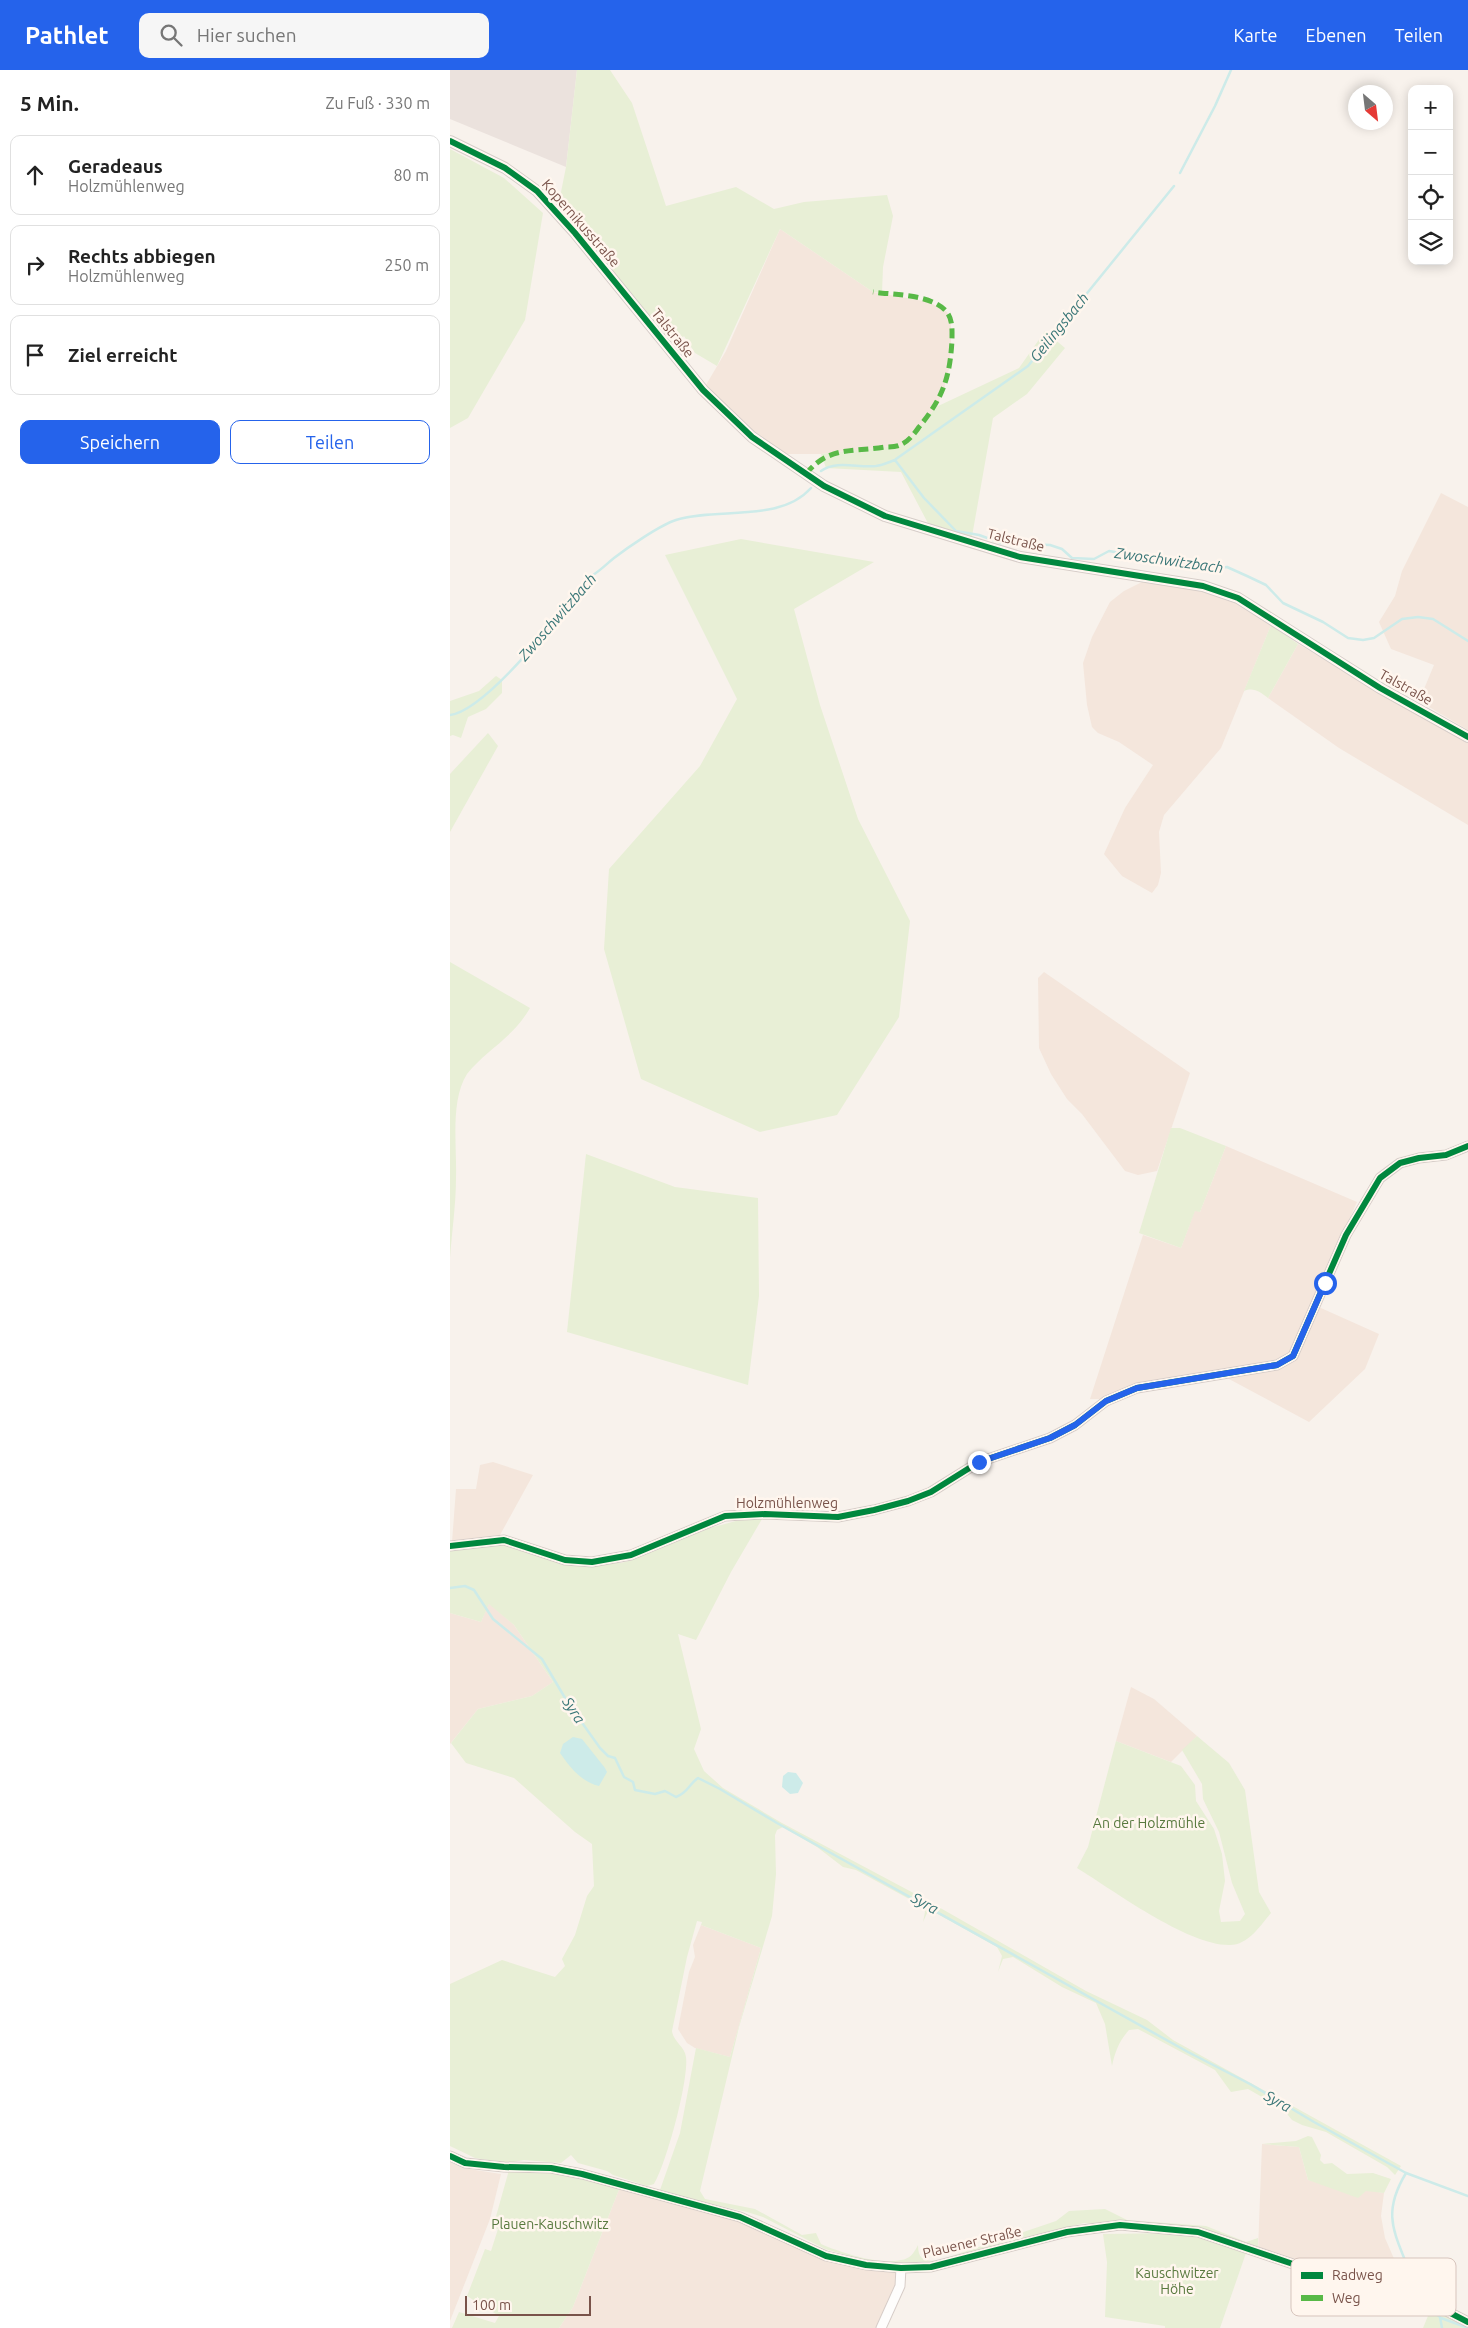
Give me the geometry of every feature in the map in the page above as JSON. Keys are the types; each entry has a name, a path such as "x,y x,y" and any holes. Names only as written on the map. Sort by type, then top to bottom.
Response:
{"street":[{"name":"Kopernikusstraße","path":"450,141 505,168 537,190 614,280"},
{"name":"Talstraße","path":"614,280 670,350 727,414 776,455 841,496 885,516 1020,557 1203,586 1238,598 1380,688 1468,736"},
{"name":"Holzmühlenweg","path":"450,1546 504,1540 565,1560 592,1562 631,1555 725,1516 748,1514 838,1517 874,1510 908,1501 931,1492 979,1462 1050,1438 1075,1425 1106,1401 1137,1388 1277,1365 1293,1356 1346,1235 1380,1178 1400,1163 1419,1158 1446,1155 1468,1146"},
{"name":"Plauener Straße","path":"450,2156 464,2163 504,2167 551,2168 582,2174 740,2217 826,2256 866,2265 901,2268 931,2267 1067,2232 1120,2225 1198,2232 1291,2263"},
{"path":"881,2328 900,2286 901,2268"},
{"name":"Plauener Straße","path":"1456,2316 1468,2322"}],"shaded area":[{"path":"450,70 577,70 566,167 450,119"},
{"path":"780,229 873,292 929,302 947,312 951,320 951,343 949,369 943,393 936,407 913,435 901,445 821,454 776,454 703,390 726,351"},
{"path":"1441,493 1468,507 1468,730 1419,701 1434,665 1391,649 1379,622 1395,596 1402,571"},
{"path":"1151,581 1211,592 1233,601 1271,625 1221,748 1164,815 1159,832 1161,873 1158,885 1152,893 1122,876 1104,854 1125,808 1153,765 1119,742 1098,733 1092,727 1087,705 1083,663 1092,637 1110,602 1124,591 1142,582"},
{"path":"1298,644 1468,743 1468,825 1339,748 1268,698"},
{"path":"1044,972 1190,1073 1157,1171 1138,1175 1125,1171 1082,1114 1067,1099 1051,1074 1039,1048 1038,978"},
{"path":"1226,1146 1357,1202 1312,1304 1379,1334 1365,1369 1309,1422 1229,1379 1220,1370 1106,1399 1090,1399 1143,1235 1181,1248 1195,1210 1200,1212"},
{"path":"493,1462 533,1475 500,1535 452,1542 456,1489 476,1489 480,1465"},
{"path":"489,1603 514,1625 553,1682 532,1696 478,1709 450,1744 450,1613 481,1622"},
{"path":"1131,1687 1154,1699 1197,1736 1171,1762 1116,1741"},
{"path":"701,1925 761,1948 730,2057 695,2048 687,2043 678,2029 689,1972 695,1957 693,1945"},
{"path":"1262,2144 1299,2147 1308,2180 1384,2193 1381,2216 1385,2238 1394,2258 1291,2259 1258,2250"},
{"path":"450,2162 462,2168 501,2174 490,2219 450,2321"},
{"path":"620,2187 739,2220 800,2248 903,2272 882,2328 559,2328 573,2307"}],"green space":[{"path":"577,70 610,70 632,103 666,206 736,187 774,209 804,202 887,195 893,216 883,267 882,293 873,292 780,229 717,366 695,353 684,336 670,350 557,212 566,167"},
{"path":"450,149 504,178 543,213 525,320 468,418 450,428"},
{"path":"1045,331 1065,348 1027,394 993,418 971,542 931,529 901,472 826,468 821,454 901,445 913,435 936,407 1019,368"},
{"path":"741,539 874,562 794,609 820,705 858,819 910,921 899,1017 837,1115 760,1132 641,1079 604,949 609,869 700,766 737,699 665,555"},
{"path":"1271,625 1298,644 1268,698 1254,690 1244,691"},
{"path":"496,676 502,680 502,693 486,709 468,717 461,738 453,735 450,736 450,701 479,691"},
{"path":"488,733 498,746 450,832 450,774"},
{"path":"450,962 530,1008 515,1028 467,1074 458,1097 455,1124 456,1188 450,1258"},
{"path":"1171,1128 1180,1128 1226,1146 1200,1212 1195,1211 1181,1248 1139,1233"},
{"path":"586,1154 675,1187 758,1198 759,1296 748,1385 567,1332"},
{"path":"747,1518 762,1519 731,1572 696,1640 678,1634 701,1729 694,1749 704,1771 723,1788 782,1823 921,1897 1086,1991 1147,2020 1173,2040 1401,2166 1395,2175 1387,2167 1326,2132 1292,2120 1283,2109 1248,2089 1231,2092 1215,2070 1138,2029 1129,2030 1123,2038 1116,2051 1112,2066 1105,2024 1096,2003 1062,1987 1013,1957 1003,1959 998,1972 1002,1956 997,1947 934,1912 928,1911 923,1922 925,1912 922,1906 856,1870 843,1867 817,1847 783,1827 777,1830 775,1835 776,1874 772,1916 739,2027 700,2191 705,2199 755,2209 802,2235 816,2233 821,2244 871,2260 901,2260 909,2257 918,2245 921,2257 931,2261 940,2260 1056,2221 1069,2211 1105,2209 1127,2220 1206,2226 1246,2242 1258,2238 1258,2250 1212,2235 1084,2223 939,2262 889,2263 863,2260 825,2249 763,2217 747,2212 662,2193 660,2190 680,2133 696,2048 730,2057 761,1948 701,1925 702,1922 697,1921 687,1957 672,2031 674,2038 684,2050 686,2057 684,2084 670,2142 654,2184 647,2186 613,2175 607,2171 578,2163 571,2155 561,2163 524,2160 508,2163 475,2158 450,2146 450,1984 502,1960 555,1977 565,1966 562,1959 575,1935 587,1896 594,1886 592,1844 575,1832 514,1778 466,1763 451,1743 478,1709 532,1696 553,1682 514,1625 489,1604 481,1622 450,1613 450,1550 511,1543 525,1552 556,1562 621,1563 695,1532"},
{"name":"An der Holzmühle","path":"1197,1736 1229,1763 1245,1790 1259,1892 1271,1913 1253,1934 1236,1944 1213,1943 1173,1927 1077,1868 1088,1847 1116,1741 1181,1766 1195,1785 1196,1801 1214,1829 1222,1854 1225,1881 1219,1911 1221,1922 1240,1921 1245,1914 1232,1883 1219,1832 1203,1799 1202,1784 1182,1750"},
{"path":"1308,2136 1312,2137 1321,2155 1320,2160 1324,2164 1332,2163 1347,2174 1373,2173 1391,2179 1384,2193 1366,2191 1358,2198 1308,2180 1299,2147 1262,2144 1296,2141"},
{"name":"Plauen-Kauschwitz","path":"509,2170 549,2171 620,2187 573,2307 559,2328 452,2328 459,2312 495,2323 499,2316 467,2296 485,2249 491,2251 498,2229 493,2227"},
{"name":"Kauschwitzer Höhe","path":"1174,2233 1210,2240 1246,2253 1220,2328 1165,2328 1165,2326 1105,2317 1107,2262 1103,2234"},
{"path":"1428,2316 1456,2316 1468,2322 1468,2328 1423,2328"}],"water":[{"path":"573,1737 582,1739 605,1768 607,1772 599,1786 581,1777 572,1769 560,1753 563,1744"},
{"path":"788,1772 796,1773 803,1783 798,1793 790,1794 782,1787 783,1776"}],"waterway":[{"name":"Geilingsbach","path":"1180,173 1215,106 1231,70"},
{"name":"Geilingsbach","path":"896,459 1028,366 1174,186"},
{"name":"Zwoschwitzbach","path":"821,471 833,466 876,466 895,460 924,498 956,531 979,535 1001,543 1050,545 1062,549 1072,558 1094,559 1109,551 1212,569 1227,567 1266,585 1283,603 1323,622 1348,638 1363,640 1374,638 1402,619 1418,617 1433,619 1468,641"},
{"name":"Zwoschwitzbach","path":"450,715 466,709 484,696 524,657 561,613 586,579 644,537 676,520 693,516 748,512 783,506 798,499 811,488"},
{"name":"Syra","path":"450,1588 465,1586 474,1590 493,1619 542,1659 568,1703 600,1748 608,1756 615,1758 624,1777 633,1782 635,1790 655,1794 665,1791 676,1797 683,1793 698,1778 1188,2052 1250,2084 1406,2173 1468,2196"},
{"path":"1404,2258 1393,2225 1392,2213 1398,2188 1406,2173"},
{"path":"1439,2316 1442,2328"},
{"path":"1441,2318 1468,2328"}],"marked path":[{"path":"806,474 814,465 832,454 852,450 895,447 903,444 913,435 927,416 944,386 952,340 951,321 946,311 939,305 921,298 873,292"}],"cycle path":[{"path":"450,141 505,168 537,191 575,233 703,390 752,437 824,486 885,516 1020,557 1203,586 1238,598 1380,688 1468,737"},
{"path":"450,1546 504,1540 565,1560 592,1562 631,1555 725,1516 765,1514 838,1517 874,1510 908,1501 931,1492 979,1462 1050,1438 1075,1425 1106,1401 1137,1388 1277,1365 1293,1356 1346,1235 1380,1178 1400,1163 1419,1158 1446,1155 1468,1146"},
{"path":"450,2156 465,2163 504,2167 551,2168 582,2174 740,2217 826,2256 866,2265 901,2268 931,2267 1067,2232 1120,2225 1198,2232 1291,2263"},
{"path":"1456,2316 1468,2322"}],"route":[{"path":"979,1462 1002,1452 1050,1438 1075,1425 1106,1401 1137,1388 1277,1365 1293,1356 1325,1283"}]}
